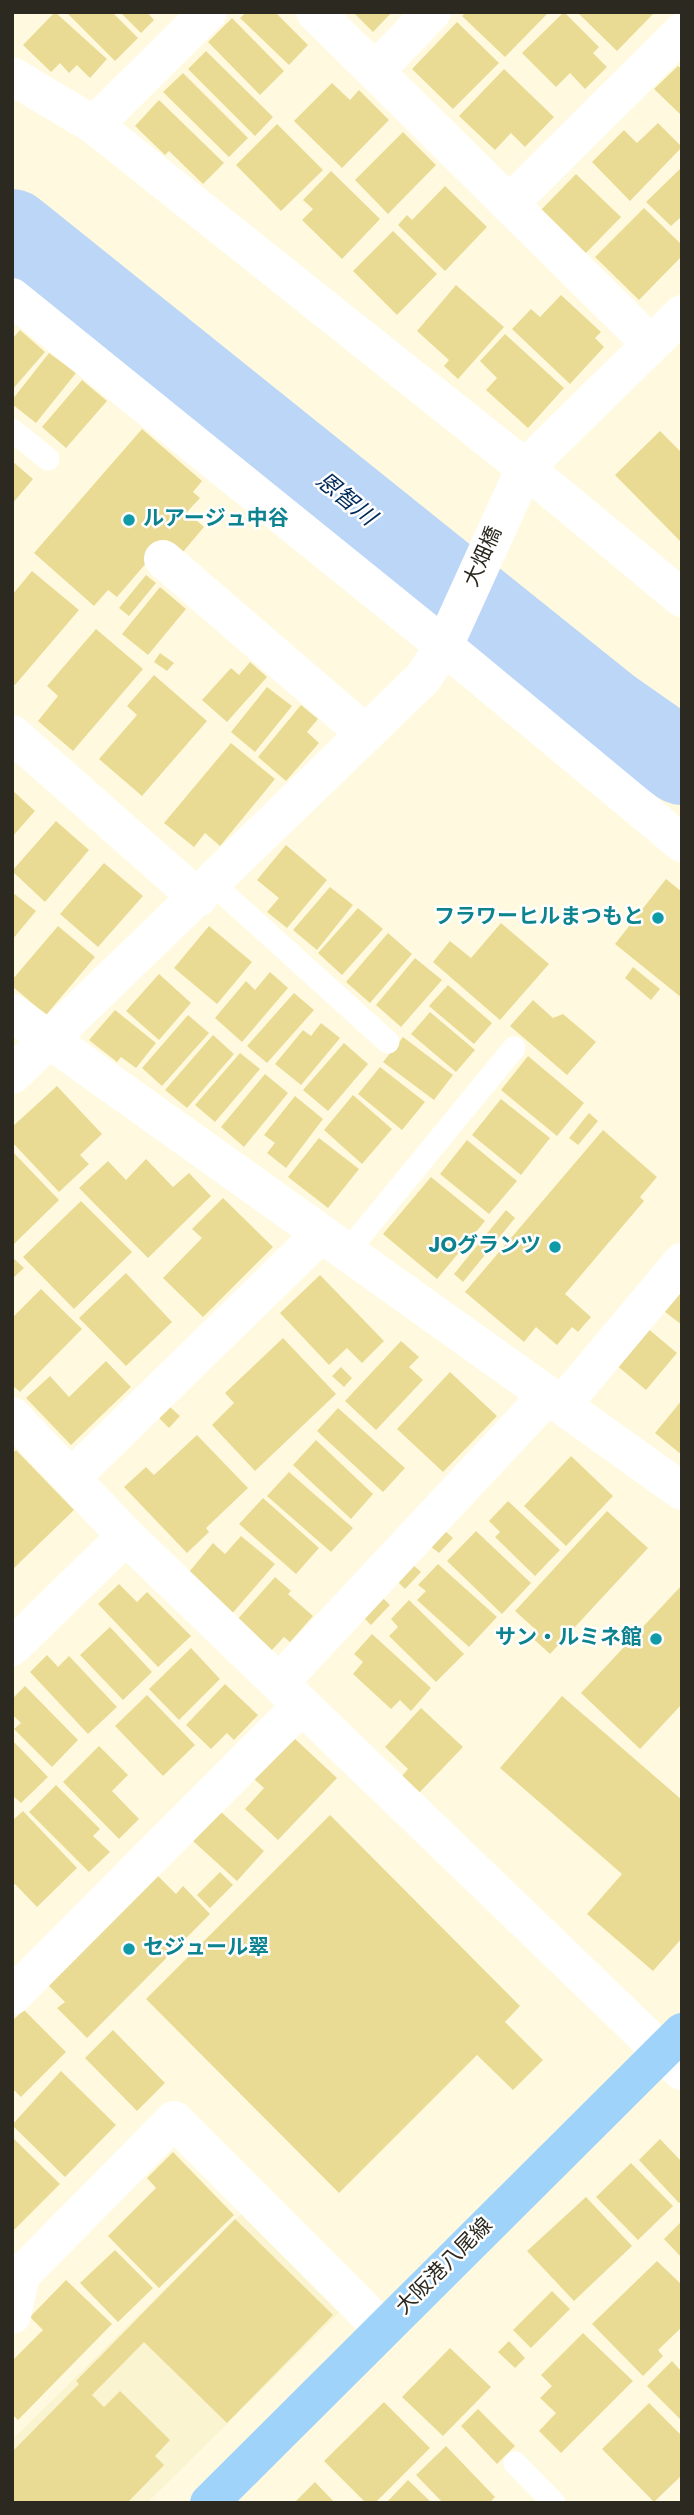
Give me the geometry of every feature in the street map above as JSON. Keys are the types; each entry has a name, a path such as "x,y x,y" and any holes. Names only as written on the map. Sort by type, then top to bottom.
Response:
{"main road":[{"name":"大阪港八尾線","path":"209,2503 383,2329 675,2051"}],"street":[{"path":"94,125 208,12"},
{"path":"315,12 651,344"},
{"path":"374,71 432,12"},
{"path":"509,204 682,32"},
{"path":"12,76 94,125 525,468 682,598"},
{"path":"12,297 444,646 682,843"},
{"path":"525,468 682,314"},
{"name":"大畑橋","path":"12,1075 206,891 423,678 444,646 525,468"},
{"path":"163,559 366,734"},
{"path":"12,734 206,891"},
{"path":"12,1013 682,1491"},
{"path":"73,1476 334,1243"},
{"path":"12,1996 682,1262"},
{"path":"12,1416 73,1476 126,1536 290,1694 675,2051"},
{"path":"12,1647 126,1536"},
{"path":"12,2315 21,2275 174,2120 383,2329"}],"lane":[{"path":"12,430 48,459"},
{"path":"206,891 388,1042"},
{"path":"334,1243 514,1048"},
{"path":"515,2463 554,2503"}],"shaded area":[{"path":"241,2214 339,2313 147,2503 12,2503 12,2440"}],"building":[{"path":"55,12 107,59 90,78 77,65 69,73 60,63 51,72 23,45"},
{"path":"66,12 112,12 138,38 115,61"},
{"path":"120,12 147,12 154,20 141,33"},
{"path":"246,12 275,12 308,45 289,65 240,18"},
{"path":"353,12 392,12 373,32"},
{"path":"466,12 549,12 505,57 462,16"},
{"path":"564,12 599,47 593,53 607,67 585,89 570,73 556,87 522,53"},
{"path":"577,12 655,12 617,51"},
{"path":"232,18 284,71 260,95 208,42"},
{"path":"457,22 499,63 453,109 412,69"},
{"path":"206,51 273,117 255,136 188,69"},
{"path":"678,66 682,69 682,116 654,89"},
{"path":"504,69 554,117 525,147 511,133 495,150 459,116"},
{"path":"183,73 248,138 229,157 163,92"},
{"path":"332,83 350,100 359,90 389,120 342,168 294,121"},
{"path":"159,100 224,163 203,184 169,151 165,155 135,126"},
{"path":"658,123 682,147 630,201 592,162 624,130 637,143"},
{"path":"277,124 323,170 281,211 236,165"},
{"path":"403,132 436,165 388,214 355,180"},
{"path":"682,167 682,216 671,226 646,202"},
{"path":"331,171 380,219 342,259 302,220 313,209 303,200"},
{"path":"576,174 621,217 584,255 540,211"},
{"path":"445,186 487,227 445,271 398,225 407,215 412,220"},
{"path":"644,208 682,245 682,256 639,300 595,257"},
{"path":"393,231 437,274 397,315 353,271"},
{"path":"456,285 504,327 458,379 444,366 449,360 417,331"},
{"path":"561,295 601,332 595,338 604,347 570,384 512,329 531,309 540,317"},
{"path":"20,330 45,352 12,390 12,339"},
{"path":"505,334 564,388 528,428 486,390 497,378 480,361"},
{"path":"49,353 76,373 36,423 12,404 12,400"},
{"path":"82,380 107,401 66,448 42,427"},
{"name":"ルアージュ中谷","path":"142,429 202,481 193,492 200,498 187,512 204,527 182,553 166,540 117,597 108,590 94,606 34,553"},
{"path":"660,431 682,453 682,543 615,475"},
{"path":"12,461 33,479 12,504"},
{"path":"32,571 79,610 15,685 12,683 12,595"},
{"path":"146,575 156,583 129,616 119,608"},
{"path":"160,587 186,609 148,655 122,634"},
{"path":"96,629 143,669 73,751 38,721 58,696 47,686"},
{"path":"160,653 174,663 167,671 154,662"},
{"path":"250,662 267,677 227,722 202,700 231,668 239,675"},
{"path":"154,675 207,721 142,796 99,759 137,715 127,706"},
{"path":"267,687 292,706 255,752 231,732"},
{"path":"301,705 318,719 307,732 319,743 286,781 258,757"},
{"path":"231,743 275,779 220,846 205,833 194,847 164,823"},
{"path":"12,790 35,811 12,837"},
{"path":"56,821 89,850 45,902 12,871"},
{"path":"286,845 327,880 287,928 267,912 279,898 257,880"},
{"path":"104,863 143,896 98,947 60,914"},
{"name":"フラワーヒルまつもと","path":"666,879 682,892 682,998 615,944"},
{"path":"330,887 353,905 317,950 293,930"},
{"path":"12,892 36,911 12,940"},
{"path":"358,908 383,929 342,975 318,953"},
{"path":"501,923 549,964 500,1020 433,962 450,941 471,958"},
{"path":"58,926 95,957 46,1015 12,986 12,980"},
{"path":"209,926 252,962 217,1004 174,968"},
{"path":"388,933 412,954 370,1003 346,982"},
{"path":"415,958 442,980 401,1027 376,1005"},
{"path":"633,967 660,989 651,1000 625,978"},
{"path":"270,972 288,988 242,1042 215,1018 246,981 255,990"},
{"path":"159,974 191,1003 159,1040 126,1011"},
{"path":"448,985 492,1023 474,1044 429,1006"},
{"path":"294,993 314,1010 267,1063 247,1046"},
{"path":"533,1000 553,1018 563,1014 596,1042 567,1075 510,1026"},
{"path":"115,1010 156,1043 136,1068 121,1057 117,1062 89,1040"},
{"path":"430,1012 475,1050 456,1072 411,1034"},
{"path":"188,1015 209,1033 162,1086 142,1068"},
{"path":"321,1023 340,1038 301,1085 275,1064 303,1030 311,1036"},
{"path":"213,1035 234,1054 187,1108 165,1090"},
{"path":"403,1037 453,1075 434,1100 383,1062"},
{"path":"344,1043 368,1064 328,1111 303,1090"},
{"path":"240,1053 260,1069 215,1122 195,1105"},
{"path":"528,1056 584,1103 557,1136 501,1090"},
{"path":"380,1067 425,1102 402,1130 358,1094"},
{"path":"265,1074 288,1093 244,1147 221,1127"},
{"path":"57,1086 102,1134 80,1155 89,1164 59,1192 12,1142 12,1127"},
{"path":"353,1095 392,1129 362,1164 324,1130"},
{"path":"295,1096 323,1119 286,1168 267,1153 275,1143 264,1135"},
{"path":"501,1099 550,1138 521,1175 472,1135"},
{"path":"589,1113 598,1121 578,1145 569,1138"},
{"name":"JOグランツ","path":"603,1130 657,1177 640,1197 644,1201 565,1294 591,1317 578,1332 572,1327 557,1345 536,1327 524,1342 465,1292"},
{"path":"319,1138 359,1169 328,1208 288,1177"},
{"path":"467,1140 517,1181 489,1214 440,1174"},
{"path":"12,1151 59,1200 14,1244 12,1242"},
{"path":"146,1159 173,1187 189,1173 211,1196 148,1258 79,1188 108,1161 126,1180"},
{"path":"431,1177 485,1221 437,1279 383,1234"},
{"path":"223,1198 273,1247 203,1317 163,1278 202,1238 192,1229"},
{"path":"81,1201 132,1252 74,1309 23,1257"},
{"path":"506,1210 515,1218 463,1282 454,1274"},
{"path":"12,1257 24,1268 12,1279"},
{"path":"126,1273 172,1322 126,1366 79,1318"},
{"path":"320,1275 384,1341 362,1363 347,1348 329,1365 280,1313"},
{"path":"682,1282 682,1325 660,1308"},
{"path":"41,1289 82,1329 20,1392 12,1385 12,1318"},
{"path":"646,1327 677,1353 646,1390 615,1364"},
{"path":"283,1338 336,1394 255,1471 212,1425 234,1403 225,1393"},
{"path":"401,1341 419,1357 409,1367 423,1380 376,1430 345,1401"},
{"path":"106,1361 131,1387 71,1445 26,1398 50,1376 69,1397"},
{"path":"341,1367 352,1378 344,1387 332,1376"},
{"path":"450,1372 497,1416 443,1472 397,1429"},
{"path":"682,1400 682,1455 655,1433"},
{"path":"169,1406 180,1416 169,1428 159,1418"},
{"path":"338,1408 405,1468 383,1492 317,1431"},
{"path":"197,1435 248,1488 206,1528 209,1532 187,1553 124,1487 146,1467 154,1475"},
{"path":"316,1440 373,1494 351,1519 293,1465"},
{"path":"16,1450 74,1510 12,1570 12,1454"},
{"path":"571,1456 613,1496 566,1546 524,1506"},
{"path":"289,1472 353,1528 331,1552 267,1496"},
{"path":"263,1498 319,1548 296,1574 239,1524"},
{"path":"508,1501 560,1550 535,1576 495,1537 500,1532 489,1521"},
{"path":"607,1511 648,1548 550,1654 529,1635 535,1629 515,1611"},
{"path":"444,1530 453,1538 439,1553 430,1546"},
{"path":"476,1531 531,1583 502,1614 447,1561"},
{"path":"241,1536 275,1564 230,1616 185,1577 213,1543 225,1554"},
{"path":"412,1564 421,1572 405,1589 396,1580"},
{"path":"438,1564 497,1617 469,1647 417,1600 426,1591 418,1585"},
{"path":"275,1577 291,1591 288,1594 313,1616 290,1642 284,1637 271,1651 236,1621"},
{"path":"119,1584 137,1602 147,1592 191,1636 158,1667 98,1604"},
{"name":"サン・ルミネ館","path":"682,1585 682,1704 640,1749 581,1693"},
{"path":"381,1596 390,1605 371,1625 362,1616"},
{"path":"409,1600 464,1654 436,1682 389,1636 398,1627 391,1619"},
{"path":"110,1627 152,1672 123,1700 80,1655"},
{"path":"372,1634 431,1688 411,1711 400,1700 391,1709 353,1674 363,1662 354,1654"},
{"path":"191,1648 220,1679 179,1720 149,1689"},
{"path":"47,1655 58,1667 69,1656 117,1707 88,1734 30,1672"},
{"path":"225,1684 258,1715 234,1740 227,1733 211,1749 186,1725"},
{"path":"25,1686 78,1740 52,1767 14,1729 21,1723 12,1714 12,1699"},
{"path":"147,1695 195,1745 163,1776 115,1726"},
{"path":"562,1696 682,1800 682,1938 653,1971 587,1914 622,1874 500,1768"},
{"path":"421,1708 463,1747 419,1793 401,1777 408,1769 385,1747"},
{"path":"293,1737 337,1778 278,1840 245,1809 264,1788 254,1779"},
{"path":"12,1740 48,1777 21,1803 12,1795"},
{"path":"99,1746 128,1775 112,1791 139,1819 119,1839 63,1782"},
{"path":"56,1785 100,1829 93,1836 110,1852 89,1872 29,1812"},
{"path":"23,1811 77,1868 37,1907 15,1884 12,1886 12,1821"},
{"path":"220,1811 264,1851 237,1881 193,1841"},
{"path":"330,1815 520,2006 505,2022 543,2060 513,2090 477,2055 339,2193 146,1999"},
{"path":"220,1872 233,1885 210,1908 197,1895"},
{"name":"セジュール翠","path":"156,1874 176,1894 183,1886 210,1914 87,2038 57,2008 65,2002 47,1984"},
{"path":"24,2010 66,2052 21,2097 12,2088 12,2021"},
{"path":"113,2030 165,2083 137,2111 85,2058"},
{"path":"61,2071 116,2125 65,2177 12,2125"},
{"path":"12,2137 60,2184 12,2232"},
{"path":"660,2139 682,2162 682,2200 679,2203 639,2160"},
{"path":"173,2152 234,2215 159,2288 108,2236 156,2188 147,2178"},
{"path":"631,2163 673,2206 638,2240 596,2197"},
{"path":"586,2197 632,2246 574,2301 527,2251"},
{"path":"235,2219 333,2315 227,2423 144,2342 92,2395 104,2407 120,2391 170,2440 155,2456 164,2465 127,2503 12,2503 12,2452 79,2384 76,2381"},
{"path":"682,2221 682,2258 664,2239"},
{"path":"115,2250 153,2288 118,2322 80,2283"},
{"path":"657,2261 682,2285 682,2327 658,2350 663,2356 643,2376 592,2324"},
{"path":"66,2280 112,2324 18,2420 12,2414 12,2361 43,2330 30,2317"},
{"path":"552,2291 570,2309 531,2348 513,2330"},
{"path":"583,2333 633,2381 561,2453 539,2431 556,2413 540,2398 552,2386 541,2375"},
{"path":"509,2341 525,2358 515,2368 498,2352"},
{"path":"450,2348 491,2387 443,2436 402,2397"},
{"path":"672,2361 682,2372 682,2421 647,2386"},
{"path":"384,2402 430,2448 375,2503 366,2503 324,2461"},
{"path":"649,2403 682,2436 682,2475 654,2502 602,2449"},
{"path":"478,2409 515,2446 497,2464 461,2426"},
{"path":"446,2446 495,2497 489,2503 443,2503 416,2475"},
{"path":"408,2480 432,2503 386,2503"},
{"path":"315,2482 335,2503 294,2503"}],"waterway":[{"name":"恩智川","path":"12,232 609,711 682,762"}],"place":[{"name":"ルアージュ中谷","path":"129,520"},
{"name":"フラワーヒルまつもと","path":"658,918"},
{"name":"JOグランツ","path":"555,1247"},
{"name":"サン・ルミネ館","path":"656,1639"},
{"name":"セジュール翠","path":"129,1949"}]}
